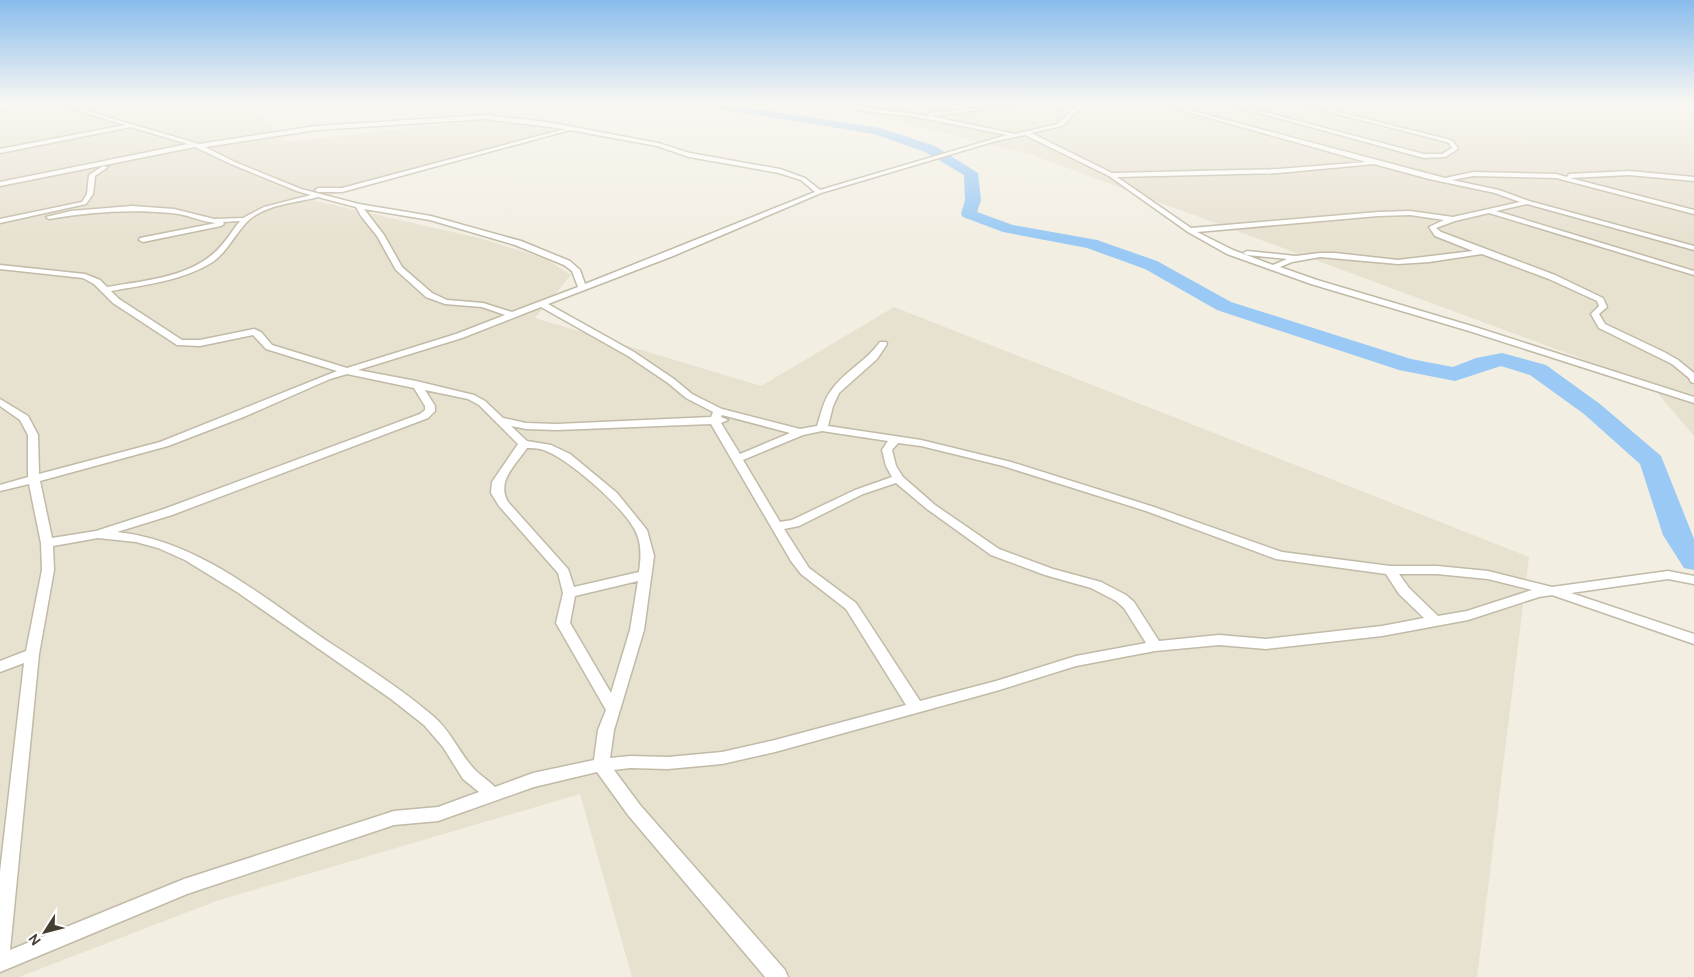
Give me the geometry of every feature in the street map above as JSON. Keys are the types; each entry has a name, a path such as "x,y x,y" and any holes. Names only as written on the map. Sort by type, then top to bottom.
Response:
{"street":[{"path":"0,184 183,149"},
{"path":"203,149 299,190 359,206 431,218 536,250 567,263 576,270 582,288"},
{"path":"299,190 342,190 494,149"},
{"path":"669,149 689,155 793,174 803,179 819,192"},
{"path":"0,488 164,444 242,414 292,391 347,371 459,336 670,254 819,192 962,149"},
{"path":"1058,149 1111,175 1190,231 1230,252 1314,282 1689,398 1694,384"},
{"path":"1328,149 1444,180 1497,192 1694,248"},
{"path":"1396,149 1424,156 1443,156 1455,149"},
{"path":"0,221 84,204 90,194 94,171 128,158"},
{"path":"1111,175 1278,171 1382,163"},
{"path":"1444,180 1462,175 1556,176 1629,173 1694,179"},
{"path":"1556,176 1694,212"},
{"path":"143,240 197,230 249,217 265,209 321,195"},
{"path":"1527,202 1453,219 1432,227 1438,234 1552,277 1600,300 1603,307 1595,314 1602,326 1675,362 1694,380"},
{"path":"359,206 363,215 380,235 399,268 429,295 445,302 483,305 512,315"},
{"path":"49,217 70,213 132,208 174,211 214,221 241,219"},
{"path":"1491,211 1694,272"},
{"path":"1190,231 1378,214 1410,213 1453,219"},
{"path":"105,290 196,268 210,261 221,252 249,217"},
{"path":"1230,252 1297,257"},
{"path":"1274,267 1297,257 1307,255 1340,255 1376,261 1400,262 1483,252"},
{"path":"0,267 85,276 97,282 116,301 180,343 200,343 254,332 270,347 347,371 471,396 482,402 524,444 547,448 566,456 612,495 642,530 648,556 637,630 606,730 601,765 646,825 778,977"},
{"path":"540,304 631,354 717,416 737,459 795,558 806,571 852,606 915,706"},
{"path":"822,428 830,400 837,389 869,363 883,344"},
{"path":"47,543 98,534 168,512 424,416 430,411 430,406 416,384"},
{"path":"0,402 24,418 33,435 34,479 47,543 48,570 32,654 0,954"},
{"path":"498,420 526,426 557,427 717,416 746,417 800,432"},
{"path":"737,459 800,432 822,428 895,439 956,451 1007,464 1142,507 1280,556 1390,570 1437,570 1488,575 1552,591 1694,639"},
{"path":"895,439 888,450 888,458 898,479 930,507 995,552 1049,572 1096,585 1121,598 1128,605 1155,646"},
{"path":"524,444 498,482 497,494 503,504 564,572 569,592 563,624 613,710"},
{"path":"777,526 795,523 859,492 898,479"},
{"path":"98,534 137,538 162,544 189,557 242,590 396,695 429,721 448,742 469,774 494,795"},
{"path":"1390,570 1404,590 1436,622"},
{"path":"569,592 645,575"},
{"path":"0,963 184,887 248,865 394,818 438,814 533,780 601,765 630,762 668,763 722,758 775,746 915,706 996,686 1076,661 1155,646 1219,640 1266,644 1382,631 1468,615 1538,593 1668,575 1694,580"},
{"path":"0,667 32,654"}],"shaded area":[{"path":"0,149 504,149 312,200 479,238 546,259 571,275 535,318 761,386 894,307 1529,557 1477,977 632,977 580,794 219,900 19,977 0,977"},
{"path":"1006,149 1694,149 1694,436 1650,384 1032,155"}],"waterway":[{"path":"929,149 971,173 973,200 969,214 1009,229 1091,244 1151,265 1224,306 1407,365 1455,374 1484,363 1502,359 1538,370 1592,409 1652,461 1677,535 1694,561"}]}
